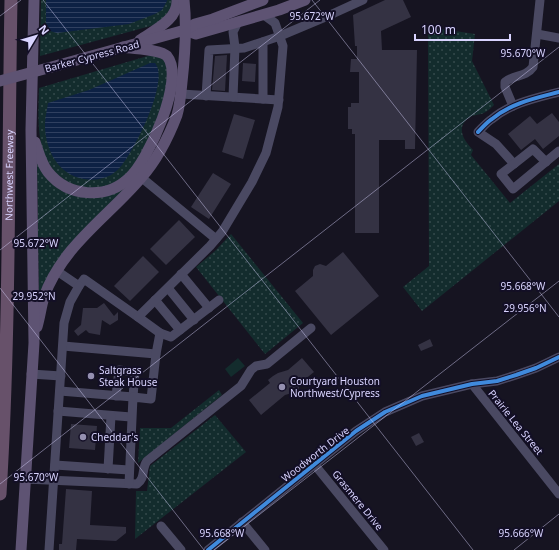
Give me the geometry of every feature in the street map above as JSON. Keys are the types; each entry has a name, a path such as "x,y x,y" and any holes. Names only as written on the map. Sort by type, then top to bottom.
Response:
{"highway":[{"name":"Northwest Freeway","path":"0,494 5,412 8,300 11,0"}],"main road":[{"path":"20,550 34,343 32,130 34,0"},
{"path":"127,46 168,21 174,13 177,0"},
{"path":"34,343 44,297 57,271 86,233 142,178 159,153 177,114 184,65 184,0"},
{"name":"Barker Cypress Road","path":"0,81 184,30 195,24 213,19 261,0"},
{"name":"Barker Cypress Road","path":"184,30 196,34 228,29 238,22 264,15 306,0"},
{"path":"32,130 45,168 53,178 68,188 81,192 100,192 118,186 129,179 141,164 159,128 173,75 170,63 165,54 127,46"}],"street":[{"path":"206,96 209,50 244,48 263,42 330,16 363,0"},
{"path":"513,106 505,82 510,78 529,73 533,67 540,0"},
{"path":"275,23 278,10"},
{"path":"138,317 216,239 228,223 252,182 266,153 279,100 283,46 275,23 264,15"},
{"path":"228,29 235,48 233,97"},
{"path":"537,34 559,38"},
{"path":"263,42 263,99"},
{"path":"514,164 496,144 478,132 492,118 513,106 529,99 559,92"},
{"path":"181,94 279,100"},
{"path":"546,162 533,149 500,174 513,189 546,162 559,151"},
{"path":"142,178 216,239"},
{"path":"57,271 78,286"},
{"path":"182,274 209,308"},
{"path":"49,550 64,323 70,302 78,286 84,279 160,333 171,337 219,300"},
{"path":"168,288 194,320"},
{"path":"155,300 180,330"},
{"path":"25,479 129,484 137,484 141,482 143,478 144,465 147,461 241,386 251,370 256,366 267,364 311,328"},
{"path":"60,391 151,399 160,333"},
{"path":"63,346 156,354"},
{"name":"Woodworth Drive","path":"208,550 356,431 385,412 422,396 472,384 497,381 516,376 559,357"},
{"path":"116,396 119,370 135,372 131,417 129,484"},
{"path":"31,374 61,376"},
{"name":"Prairie Lea Street","path":"472,384 559,494"},
{"path":"58,411 131,417"},
{"path":"108,469 111,416"},
{"name":"Grasmere Drive","path":"314,464 384,550"},
{"path":"55,466 129,470"},
{"path":"242,522 265,550"},
{"path":"161,526 180,550"}],"green space":[{"path":"41,0 174,0 173,6 158,24 40,56"},
{"path":"428,27 475,34 472,61 494,105 485,113 472,116 463,124 463,137 473,150 471,155 510,203 559,164 559,201 422,311 403,287 429,266"},
{"path":"158,54 168,64 164,103 148,142 138,161 133,167 116,183 110,186 95,188 84,188 68,182 56,173 42,148 39,119 39,88"},
{"path":"37,160 65,189 124,190 39,299"},
{"path":"231,234 303,323 265,354 196,267 215,251"},
{"path":"238,358 245,366 231,377 225,369"},
{"path":"219,390 222,395 138,463 140,428 171,428"},
{"path":"215,415 246,452 135,539 136,491 147,491 150,466"}],"water":[{"path":"46,0 167,1 162,10 129,24 57,33 50,31 46,23"},
{"path":"150,63 155,63 158,72 158,84 155,99 135,145 122,165 111,175 105,178 91,180 75,177 67,172 55,160 47,143 45,125 48,103 89,90"}],"building":[{"path":"385,0 403,0 411,17 381,31 382,50 417,50 415,149 405,149 405,140 379,140 379,233 355,233 355,134 352,134 352,129 348,129 348,107 351,107 351,103 359,103 359,72 350,72 351,59 357,59 353,15"},
{"path":"227,55 225,91 212,90 215,56"},
{"path":"243,63 256,64 255,82 242,81"},
{"path":"552,113 559,122 559,136 543,149 535,139 521,150 508,134 530,116 537,124"},
{"path":"234,114 255,120 243,159 222,152"},
{"path":"213,173 231,184 209,219 191,207"},
{"path":"179,220 195,237 166,265 150,249"},
{"path":"343,252 379,296 331,335 295,291 313,276 315,266 320,264 326,266"},
{"path":"143,256 159,272 130,301 114,286"},
{"path":"104,303 114,316 118,312 118,320 110,325 102,320 100,335 89,333 86,330 78,336 74,331 81,325 83,308 97,308"},
{"path":"430,339 433,346 421,351 418,345"},
{"name":"Courtyard Houston Northwest/Cypress","path":"302,358 314,372 299,384 299,391 285,395 261,415 249,400 270,383 268,380 273,376 288,370"},
{"name":"Cheddar's","path":"71,424 97,426 95,450 69,448"},
{"path":"419,433 424,442 416,446 411,437"},
{"path":"66,489 92,491 90,525 126,527 126,533 116,541 77,539 76,550 59,550 59,544 62,544"}],"cycle path":[{"path":"478,132 499,113 515,105 559,92"},
{"path":"208,550 356,431 385,412 422,396 472,384 497,381 516,375 536,368 559,357"}],"place":[{"name":"Saltgrass Steak House","path":"91,376"},
{"name":"Courtyard Houston Northwest/Cypress","path":"282,387"},
{"name":"Cheddar's","path":"83,437"}]}
